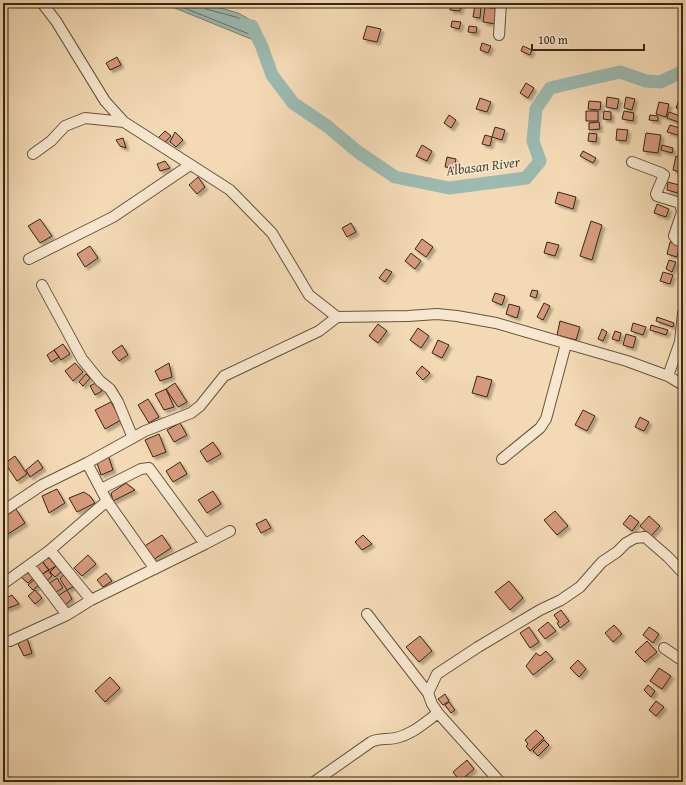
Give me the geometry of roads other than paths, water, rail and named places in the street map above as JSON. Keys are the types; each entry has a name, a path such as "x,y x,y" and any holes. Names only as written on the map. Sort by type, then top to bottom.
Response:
{"street":[{"path":"42,3 56,21 105,101 124,122 230,190 272,233 309,294 337,317"},
{"path":"499,35 501,3"},
{"path":"33,154 51,141 65,126 85,118 124,122"},
{"path":"632,162 656,170 664,175 656,196 680,203 682,212 674,236 677,240 683,242"},
{"path":"29,259 113,217 190,165"},
{"path":"42,285 82,359 100,381 110,389 118,402 133,438"},
{"path":"668,376 680,342 683,313"},
{"path":"3,511 42,485 87,463 145,431 191,413 200,406 224,376 319,331 337,317 437,314 496,323 627,362 668,376 683,385"},
{"path":"502,459 540,428 546,419 566,344"},
{"path":"87,463 107,501 155,569"},
{"path":"101,489 141,469 149,468 205,544"},
{"path":"3,584 30,566 107,501"},
{"path":"10,641 67,615 91,600 230,531"},
{"path":"428,693 438,674 478,647 540,610 561,600 580,587 602,562 617,552 626,543 635,538 645,537 668,557 683,573"},
{"path":"50,550 91,600"},
{"path":"30,566 67,615"},
{"path":"367,614 428,693 432,704 438,713 500,782"},
{"path":"664,648 683,661"},
{"path":"314,782 371,742 378,739 387,740 398,738 414,731 438,713"}],"water":[{"path":"165,3 203,3 238,13 256,23 256,41 170,6"}],"waterway":[{"name":"Albasan River","path":"243,24 252,26 262,47 272,75 293,103 327,126 358,152 395,177 449,188 526,178 540,161 533,141 536,109 550,88 620,72 646,81 660,82 683,71"}]}
